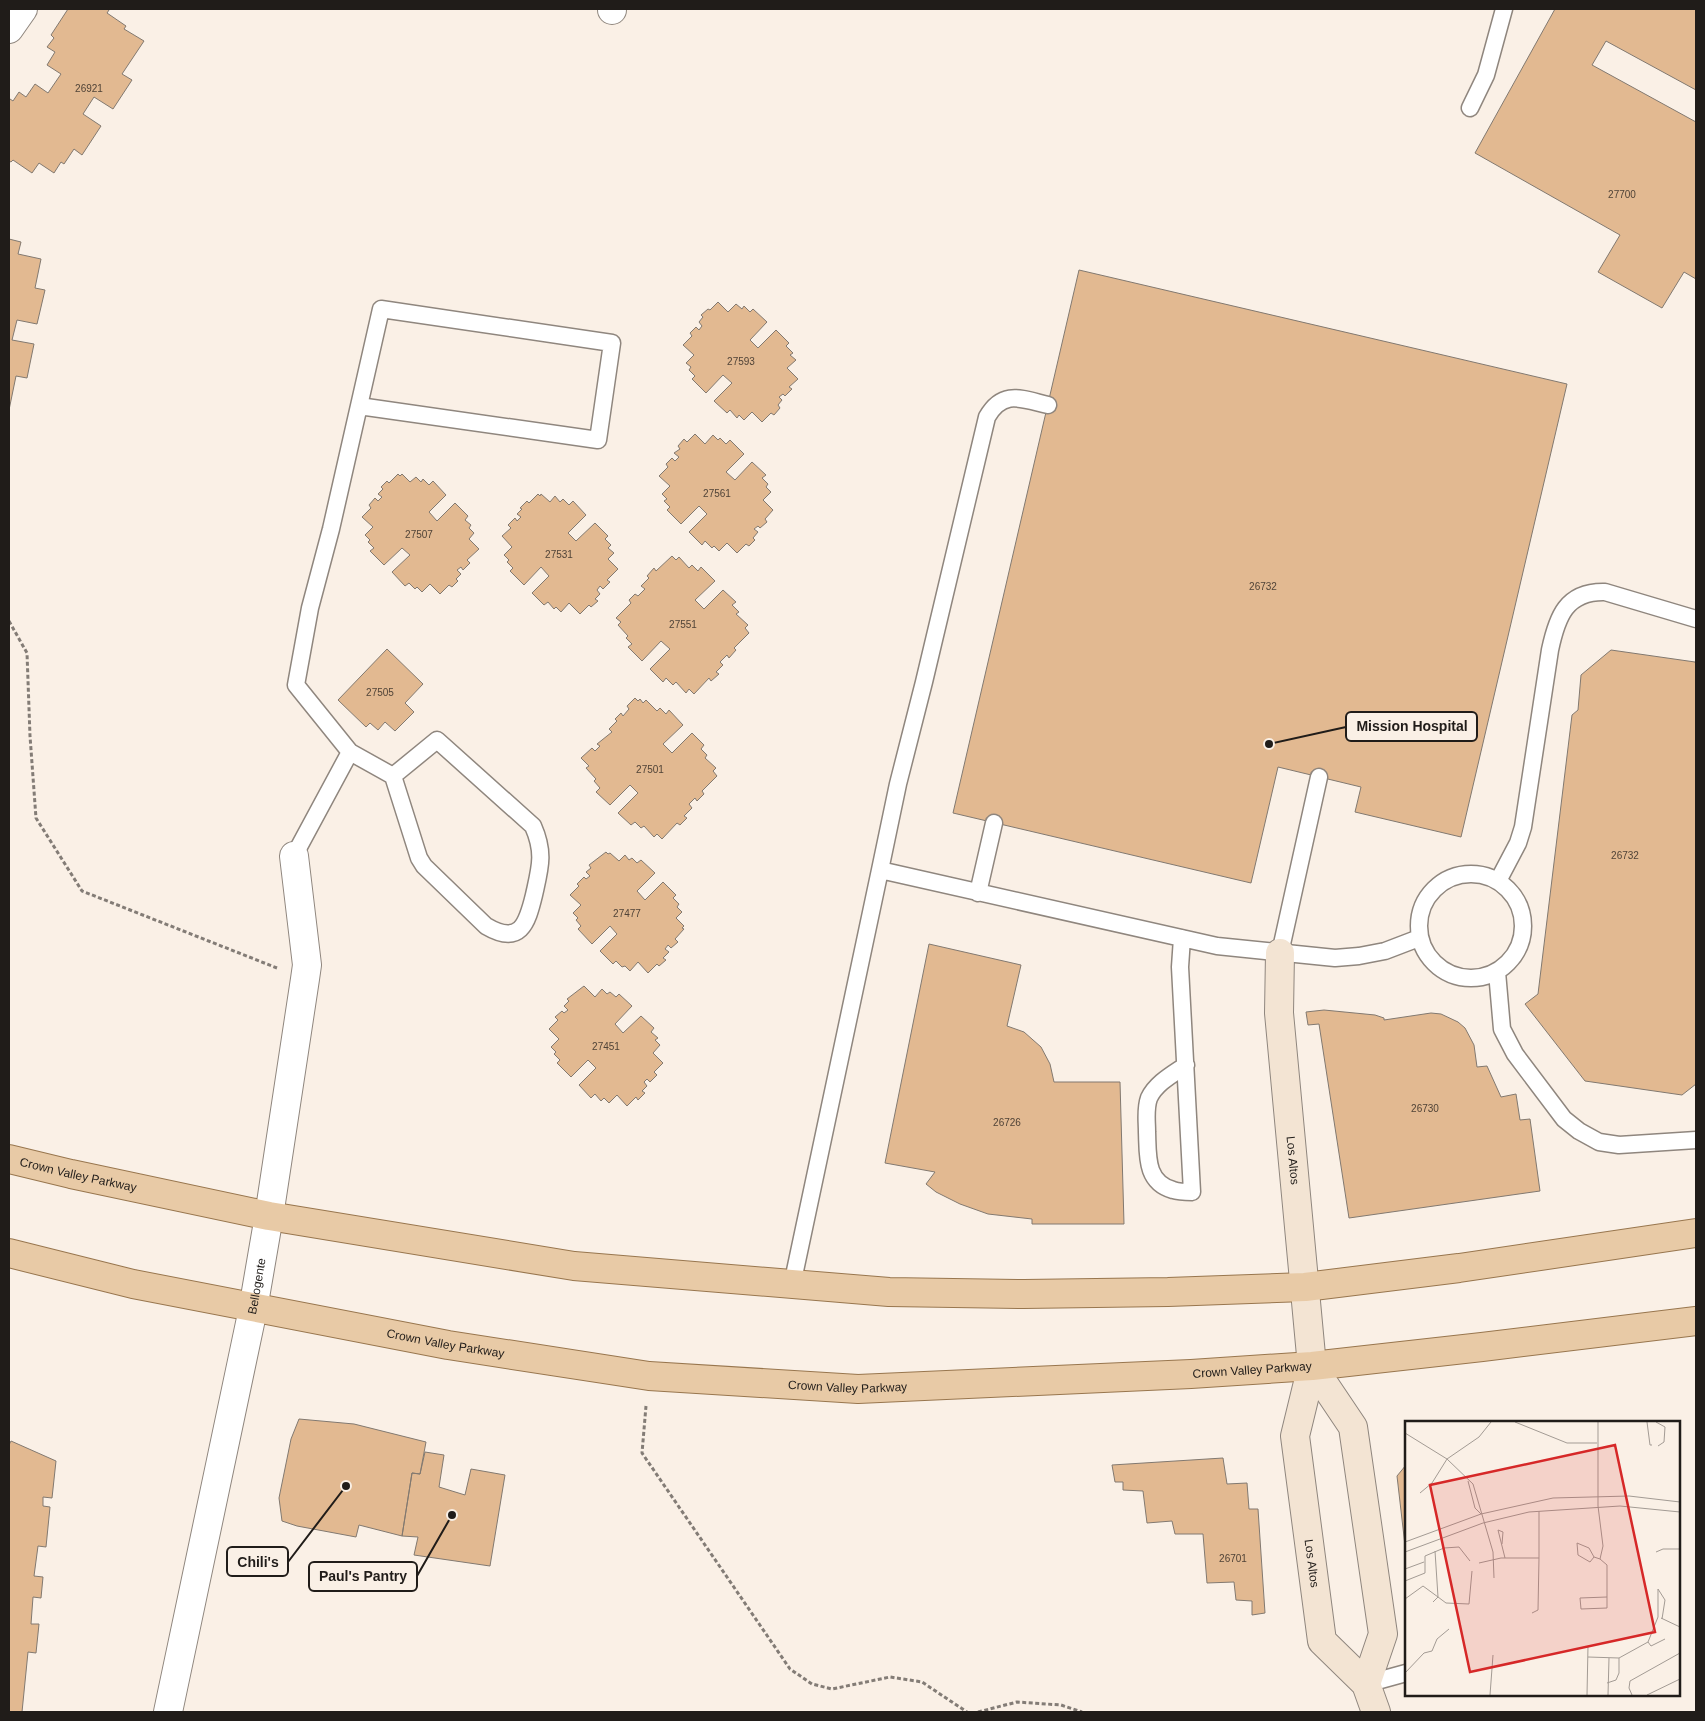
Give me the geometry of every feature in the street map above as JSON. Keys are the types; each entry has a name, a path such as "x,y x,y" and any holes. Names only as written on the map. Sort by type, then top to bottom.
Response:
{"main road":[{"name":"Crown Valley Parkway","path":"9,1159 269,1216 574,1266 889,1292 1024,1294 1168,1292 1305,1287 1469,1266 1696,1233"},
{"name":"Crown Valley Parkway","path":"9,1254 133,1284 253,1309 448,1345 649,1376 858,1389 1312,1366 1696,1321"}],"street":[{"path":"9,28 23,9"},
{"name":"Bellogente","path":"168,1712 253,1309 305,979 307,965 294,856"},
{"name":"Los Altos","path":"1280,953 1279,1013 1312,1366 1295,1436 1322,1641 1366,1684 1376,1712"},
{"name":"Los Altos","path":"1312,1366 1353,1427 1383,1634 1366,1684"}],"lane":[{"path":"1470,108 1486,75 1504,9"},
{"path":"359,406 598,440 612,343 381,309 331,529 310,608 296,685 350,752 393,776 418,858 424,866 486,926 497,933 509,934 519,930 528,918 540,868 539,840 533,826 438,740 393,776"},
{"path":"792,1285 898,784 987,417 992,407 1000,401 1008,399 1015,398 1048,405"},
{"path":"1498,881 1514,852 1523,827 1550,650 1555,628 1562,610 1585,594 1605,592 1696,619"},
{"path":"294,856 350,752"},
{"path":"1280,953 1319,777"},
{"path":"978,893 994,823"},
{"path":"880,870 1217,946 1335,958 1385,951 1419,938"},
{"path":"1475,873 1498,881 1512,893 1517,901 1521,909 1524,927 1520,945 1511,960 1497,972 1482,978 1450,973 1436,966 1425,954 1419,938 1418,926 1421,908 1430,892 1450,877 1462,874 1475,873"},
{"path":"1182,938 1180,967 1186,1065 1192,1192 1173,1190 1160,1183 1149,1166 1147,1109 1149,1098 1160,1084 1186,1065"},
{"path":"1497,972 1502,1029 1515,1054 1564,1119 1579,1131 1600,1142 1619,1146 1696,1140"},
{"path":"1366,1684 1405,1672"}],"path":[{"path":"9,621 27,653 30,736 36,818 82,891 305,979"},
{"path":"649,1376 642,1453 790,1669 812,1684 832,1689 890,1677 922,1682 967,1712"},
{"path":"978,1712 1017,1702 1061,1705 1082,1712"}],"building":[{"path":"68,9 109,10 107,13 126,26 124,29 144,41 122,74 132,80 113,109 94,97 83,114 101,126 82,155 74,149 64,164 61,162 54,173 39,163 32,173 13,160 9,161 9,100 13,101 19,92 26,97 35,84 48,93 61,74 47,65 55,52 47,47 54,38 51,35"},
{"path":"1555,9 1696,9 1696,90 1606,41 1592,65 1696,122 1696,279 1684,272 1662,308 1598,272 1620,235 1475,153"},
{"path":"9,239 21,242 18,254 41,259 35,288 45,290 37,324 17,320 12,340 34,344 27,378 16,376 9,410"},
{"path":"1079,270 1567,384 1461,837 1355,812 1361,787 1278,767 1251,883 953,813"},
{"path":"718,302 728,312 736,304 742,309 744,306 750,312 753,309 767,322 750,340 758,348 776,330 789,343 786,346 793,353 790,355 796,360 787,368 798,379 789,387 792,389 785,396 783,394 779,397 782,400 778,405 780,408 774,415 771,413 762,422 752,412 744,420 739,415 737,418 730,410 727,413 714,401 732,383 723,375 706,393 692,379 695,376 689,370 691,367 686,363 694,355 683,345 692,336 690,333 696,327 699,330 702,326 699,322 703,317 701,315"},
{"path":"695,434 705,444 713,435 718,440 720,438 726,444 730,440 744,454 726,472 735,480 752,462 766,475 762,478 768,484 766,487 771,492 763,500 773,510 765,519 767,522 760,528 758,526 754,529 758,532 753,538 755,540 749,546 746,544 737,553 727,543 719,551 714,546 712,548 705,541 702,545 689,532 707,514 699,506 681,524 667,510 670,507 664,501 667,499 662,494 670,486 659,476 668,467 666,464 672,458 675,461 679,457 674,453 680,449 678,446 684,439 687,442"},
{"path":"398,474 400,476 402,474 410,482 416,477 421,482 423,479 429,485 433,481 446,495 429,512 437,521 455,503 468,516 465,520 471,525 469,528 474,533 469,539 479,549 467,560 470,563 463,570 461,567 457,570 461,574 456,579 458,581 452,587 449,585 440,594 430,584 422,592 417,587 415,589 409,583 405,586 392,572 410,555 402,548 384,565 370,551 374,548 368,542 370,540 365,535 373,527 362,517 371,508 369,505 375,498 378,501 382,497 378,494 383,489 381,487 387,481 389,483"},
{"path":"538,494 540,496 541,494 550,502 555,496 560,502 563,499 569,505 573,501 586,515 568,533 576,541 595,523 608,536 605,539 611,545 608,548 614,553 608,559 618,569 607,580 610,582 603,589 600,586 597,590 600,594 595,599 598,601 591,607 589,605 580,614 569,603 561,612 556,607 554,609 548,602 544,605 532,593 549,576 541,567 524,585 510,571 513,568 507,562 509,560 504,555 512,547 502,536 511,528 508,525 515,518 517,521 521,517 517,514 522,509 520,508 527,501 529,503"},
{"path":"672,556 676,560 679,557 689,568 692,565 698,571 701,567 715,581 695,600 704,609 723,590 736,602 732,605 739,612 736,614 748,625 745,628 749,633 734,648 736,650 729,658 727,655 720,662 723,665 716,672 719,674 711,681 709,678 694,694 689,689 686,693 676,682 673,685 666,678 663,682 650,669 670,649 661,641 642,661 628,647 632,644 626,638 628,636 618,625 621,622 616,618 631,603 629,600 635,594 638,596 645,589 641,586 649,578 647,576 654,568 656,571"},
{"path":"387,649 423,684 405,703 414,712 395,731 385,722 378,730 370,723 366,727 338,700"},
{"path":"1611,650 1695,662 1696,664 1696,1084 1682,1095 1585,1081 1525,1004 1538,994 1572,715 1578,710 1581,675"},
{"path":"635,698 638,701 640,699 643,703 646,700 657,711 660,708 666,714 669,710 683,725 663,744 672,753 692,733 704,745 701,749 707,755 705,758 716,768 713,771 717,776 702,791 704,794 697,801 695,798 689,804 692,808 684,816 687,818 680,825 677,823 662,839 657,834 654,837 644,826 641,828 635,822 631,825 618,813 638,793 630,785 610,805 596,792 600,788 594,781 596,779 586,768 589,766 581,758 592,748 595,751 600,746 597,744 612,732 609,729 617,721 615,719 621,713 623,716 629,709 627,706"},
{"path":"606,852 619,861 625,855 629,860 632,858 637,863 641,860 655,873 637,891 645,900 663,882 676,895 673,898 679,904 677,907 682,912 676,918 684,926 682,928 684,929 675,939 678,942 671,948 668,945 665,949 669,952 663,958 666,960 659,966 657,964 648,973 638,962 630,971 616,961 613,964 600,951 617,934 610,926 592,944 578,929 581,926 576,920 578,918 573,913 581,905 570,895 579,886 577,884 584,877 586,879 590,876 586,872 591,868 589,865"},
{"path":"929,944 1021,965 1007,1026 1024,1032 1041,1047 1050,1064 1054,1082 1120,1082 1124,1224 1032,1224 1032,1219 988,1214 960,1204 936,1192 926,1184 935,1172 885,1163"},
{"path":"584,986 595,997 602,989 607,994 610,992 616,997 619,994 632,1006 615,1024 623,1033 641,1016 654,1028 651,1032 658,1038 655,1040 660,1045 653,1053 663,1063 654,1072 657,1075 650,1082 647,1079 644,1082 647,1086 642,1091 645,1093 638,1100 636,1097 627,1106 617,1095 609,1103 604,1098 601,1101 595,1094 591,1098 579,1085 596,1068 588,1060 571,1077 557,1063 560,1060 554,1054 556,1052 551,1047 559,1039 549,1029 558,1020 555,1017 562,1011 564,1013 568,1010 564,1006 569,1001 567,999"},
{"path":"1324,1010 1375,1015 1384,1018 1384,1020 1431,1013 1441,1014 1458,1022 1465,1028 1474,1045 1477,1067 1487,1066 1501,1097 1516,1094 1520,1120 1530,1119 1540,1191 1349,1218 1319,1024 1308,1025 1306,1012"},
{"path":"299,1419 354,1424 426,1442 420,1474 412,1473 402,1536 359,1525 356,1537 297,1526 282,1521 279,1498 291,1439"},
{"path":"11,1441 56,1461 52,1498 43,1497 43,1506 50,1507 46,1547 38,1546 34,1576 43,1577 41,1598 33,1597 31,1624 39,1624 36,1653 28,1652 22,1712 9,1712 9,1445"},
{"path":"425,1452 444,1455 439,1487 465,1495 471,1469 505,1475 490,1566 414,1555 418,1537 402,1536 412,1473 420,1474"},
{"path":"1223,1458 1227,1484 1247,1483 1249,1509 1258,1509 1265,1613 1252,1615 1252,1601 1236,1600 1234,1582 1207,1583 1203,1534 1175,1534 1172,1521 1147,1523 1143,1491 1123,1490 1123,1482 1115,1482 1112,1465"},
{"path":"1405,1466 1405,1545 1397,1476"}],"place":[{"name":"Mission Hospital","path":"1269,744"},
{"name":"Chili's","path":"346,1486"},
{"name":"Paul's Pantry","path":"452,1515"}]}
